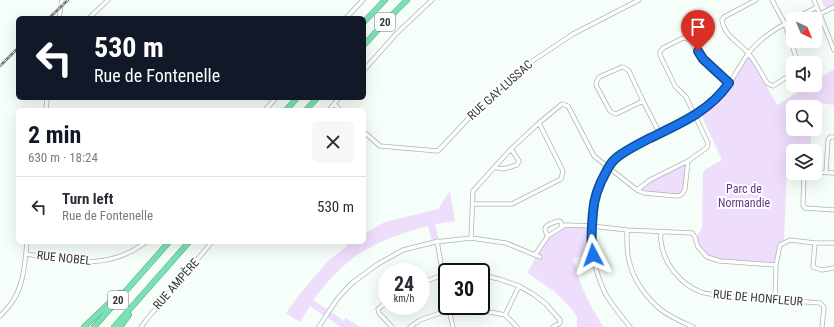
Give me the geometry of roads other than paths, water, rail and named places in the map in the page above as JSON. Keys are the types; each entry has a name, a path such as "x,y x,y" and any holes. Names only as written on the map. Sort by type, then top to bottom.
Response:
{"highway":[{"name":"20","path":"366,20 386,0"},
{"name":"20","path":"366,43 407,0"},
{"path":"288,108 295,100"},
{"path":"308,108 315,100"},
{"name":"20","path":"94,327 168,244"},
{"name":"20","path":"114,327 187,244"},
{"path":"84,327 142,273"},
{"path":"120,327 149,288"}],"street":[{"path":"59,16 62,0"},
{"path":"91,16 108,0"},
{"path":"348,16 363,0"},
{"path":"366,68 398,32 432,0"},
{"name":"RUE GAY-LUSSAC","path":"366,134 380,146 438,151 482,104 522,68 573,34 640,0"},
{"path":"756,0 724,17 722,23 729,36 748,53 769,85 772,86 786,77"},
{"path":"772,0 784,24 795,56"},
{"path":"815,0 819,12"},
{"path":"808,12 818,7"},
{"path":"822,13 834,7"},
{"path":"822,19 834,50"},
{"path":"630,327 605,293 597,270 592,247 594,201 599,184 614,159 635,146 694,116 717,99 748,53 770,32 784,24"},
{"path":"637,190 650,180 688,160 705,149 708,143 686,97 675,86 660,56 660,52 663,48 683,38 688,39 703,59 729,83"},
{"path":"642,101 616,114 613,114 596,85 599,77 622,67 629,71 642,101 660,134"},
{"path":"267,108 274,100"},
{"path":"330,108 337,100"},
{"path":"334,104 338,108"},
{"path":"471,238 474,191 511,149 562,104 568,106 594,156 637,190 644,193 680,196 684,193 685,189 688,160"},
{"path":"473,204 512,204 562,179 563,171 539,123"},
{"path":"826,172 828,140 830,137 834,137"},
{"path":"495,167 504,169 516,165 519,161 511,149"},
{"path":"822,172 834,173"},
{"path":"804,180 803,205 805,208 834,210"},
{"path":"548,236 545,230 547,226 559,221 561,222 562,227"},
{"path":"319,327 338,298 352,283 378,264 403,250 437,241 471,238 506,243 538,256 548,236 565,225 692,233 698,247 707,257 720,261 776,265"},
{"path":"626,230 630,264 636,280 646,295 661,310 679,321 693,327"},
{"name":"RUE DE HONFLEUR","path":"662,232 661,241 665,257 674,273 687,285 702,293 708,294 820,303 824,307 822,327"},
{"path":"775,299 776,265 780,244 790,240 815,243 834,243"},
{"path":"437,241 442,263"},
{"path":"815,243 813,267 822,270 834,268"},
{"path":"0,316 13,302 18,291 22,280 28,244"},
{"name":"RUE NOBEL","path":"26,254 76,262 98,261 124,255 143,244"},
{"name":"RUE AMPÈRE","path":"141,327 146,319 210,244"},
{"path":"490,278 519,286 546,304 560,320 560,323 553,327"},
{"path":"505,315 519,286"},
{"path":"490,312 505,315 517,327"},
{"path":"410,327 420,320 438,313"},
{"path":"381,315 392,327"},
{"path":"450,315 453,327"}],"railway":[{"path":"51,16 68,0"},
{"path":"0,66 16,50"}],"park label":[{"name":"Parc de Normandie","path":"744,196"}]}
